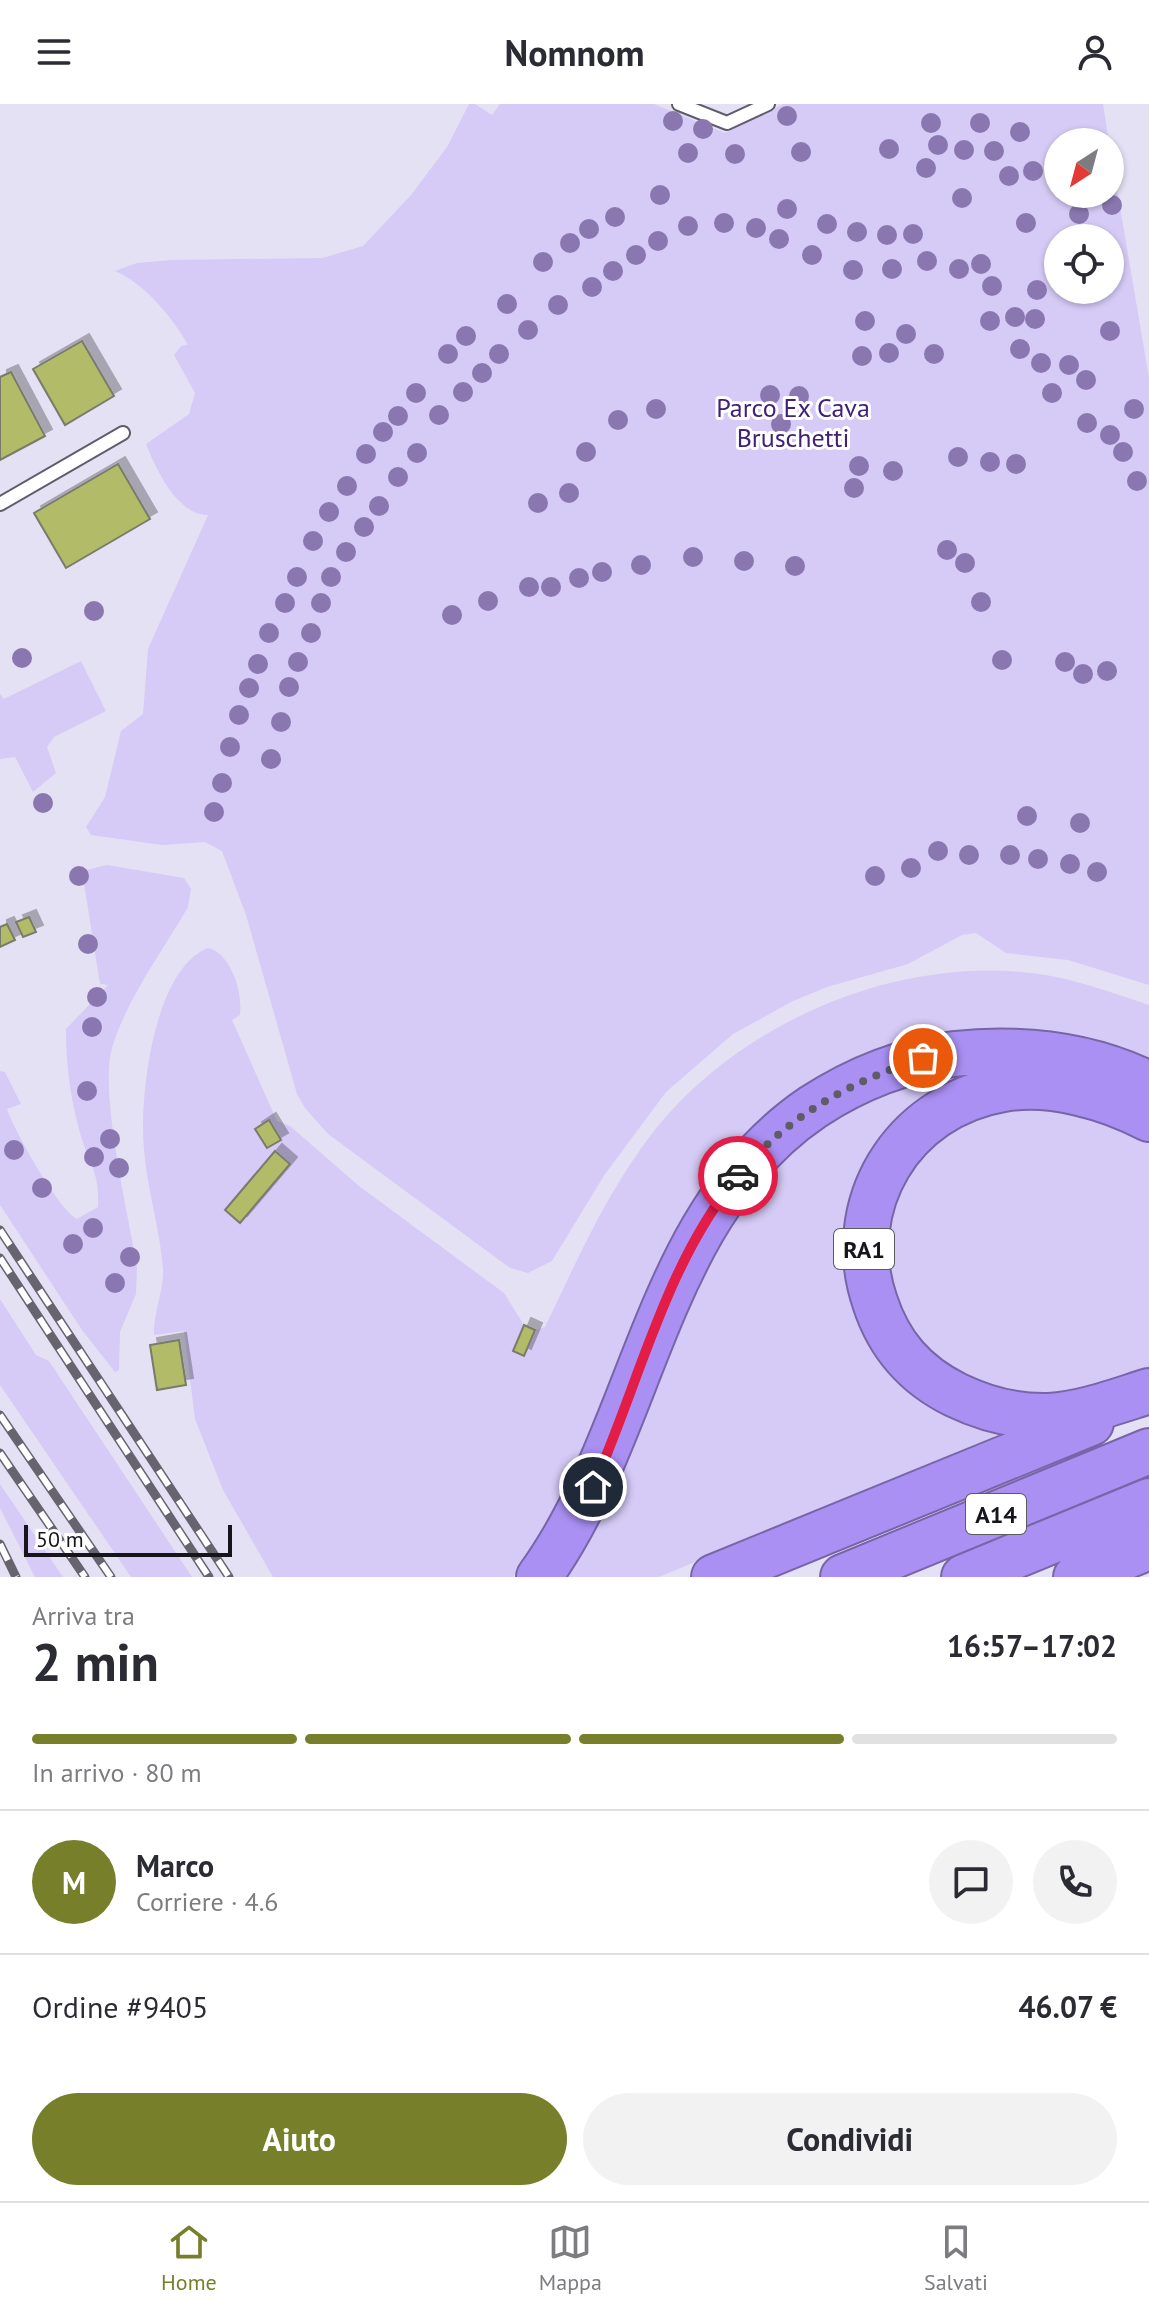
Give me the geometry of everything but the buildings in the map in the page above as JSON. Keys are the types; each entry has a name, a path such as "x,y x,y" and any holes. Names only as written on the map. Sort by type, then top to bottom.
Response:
{"highway":[{"path":"539,1577 583,1509 686,1260 707,1220 753,1158 793,1121 869,1076 923,1058 987,1051 1046,1052 1098,1065 1149,1084"},
{"name":"RA1","path":"1149,1119 1124,1106 1061,1091 1004,1088 972,1097 926,1124 880,1175 866,1217 864,1252 869,1286 889,1336 906,1361 925,1378 949,1391 999,1411 1051,1416 1092,1409 1149,1391"},
{"path":"714,1577 1149,1399"},
{"name":"A14","path":"843,1577 1149,1451"},
{"name":"A14","path":"964,1577 1149,1501"},
{"path":"1076,1577 1149,1547"}],"lane":[{"path":"679,104 727,123 768,104"},
{"path":"0,504 123,433"}],"green space":[{"name":"Parco Ex Cava Bruschetti","path":"469,104 475,104 492,115 500,104 654,104 725,133 783,104 1103,104 1107,128 1044,128 1044,208 1120,208 1123,224 1044,224 1044,304 1124,304 1124,231 1149,378 1149,985 1068,960 1006,953 976,933 962,935 908,964 827,987 793,1001 733,1034 666,1092 605,1174 552,1261 528,1273 510,1268 328,1134 305,1108 297,1094 246,915 222,851 205,842 162,845 91,835 86,827 105,797 121,731 143,714 148,649 208,515 197,513 177,499 146,444 189,414 195,393 174,355 181,346 188,345 157,302 137,284 115,271 137,263 171,260 322,258 363,246 411,195 447,147"},
{"path":"81,661 106,711 54,737 47,747 56,773 33,792 15,757 0,759 0,694 4,699"},
{"path":"107,865 184,878 191,889 188,907 136,993 112,1048 109,1094 112,1124 137,1268 136,1294 120,1332 119,1370 115,1372 82,1330 0,1205 0,1071 5,1072 21,1104 7,1109 38,1169 59,1201 77,1219 98,1207 95,1174 82,1140 71,1092 66,1029 108,985 100,984 82,871"},
{"path":"208,948 224,958 238,986 240,1015 232,1020 277,1121 290,1126 359,1186 504,1293 524,1325 513,1351 524,1356 535,1330 545,1327 613,1192 640,1150 675,1107 716,1069 762,1037 812,1010 866,990 921,977 977,971 1047,975 1149,1005 1149,1064 1054,1033 1021,1028 985,1029 918,1045 805,1088 762,1117 743,1136 709,1179 681,1225 581,1462 538,1542 513,1577 273,1577 223,1490 195,1419 184,1331 154,1335 163,1269 144,1149 144,1099 148,1069 162,1008 174,981 189,961"},
{"path":"956,1072 976,1072 850,1266 997,1432 995,1436 659,1577 559,1577 727,1220 774,1161 827,1118 890,1090"},
{"path":"1030,1108 1087,1116 1149,1144 1149,1373 1106,1390 1034,1399 967,1381 921,1350 884,1282 892,1192 930,1141 978,1113"},
{"path":"0,1299 36,1355 49,1361 192,1577 131,1577 0,1385"},
{"path":"0,1484 63,1577 35,1577 0,1508"}],"railway":[{"path":"0,1230 229,1577"},
{"path":"0,1258 209,1577"},
{"path":"0,1415 111,1577"},
{"path":"0,1453 85,1577"},
{"path":"0,1544 16,1577"}],"way so far":[{"path":"738,1176 793,1121 831,1095 869,1076 923,1058"}],"route":[{"path":"593,1487 686,1260 707,1220 738,1176"}]}
